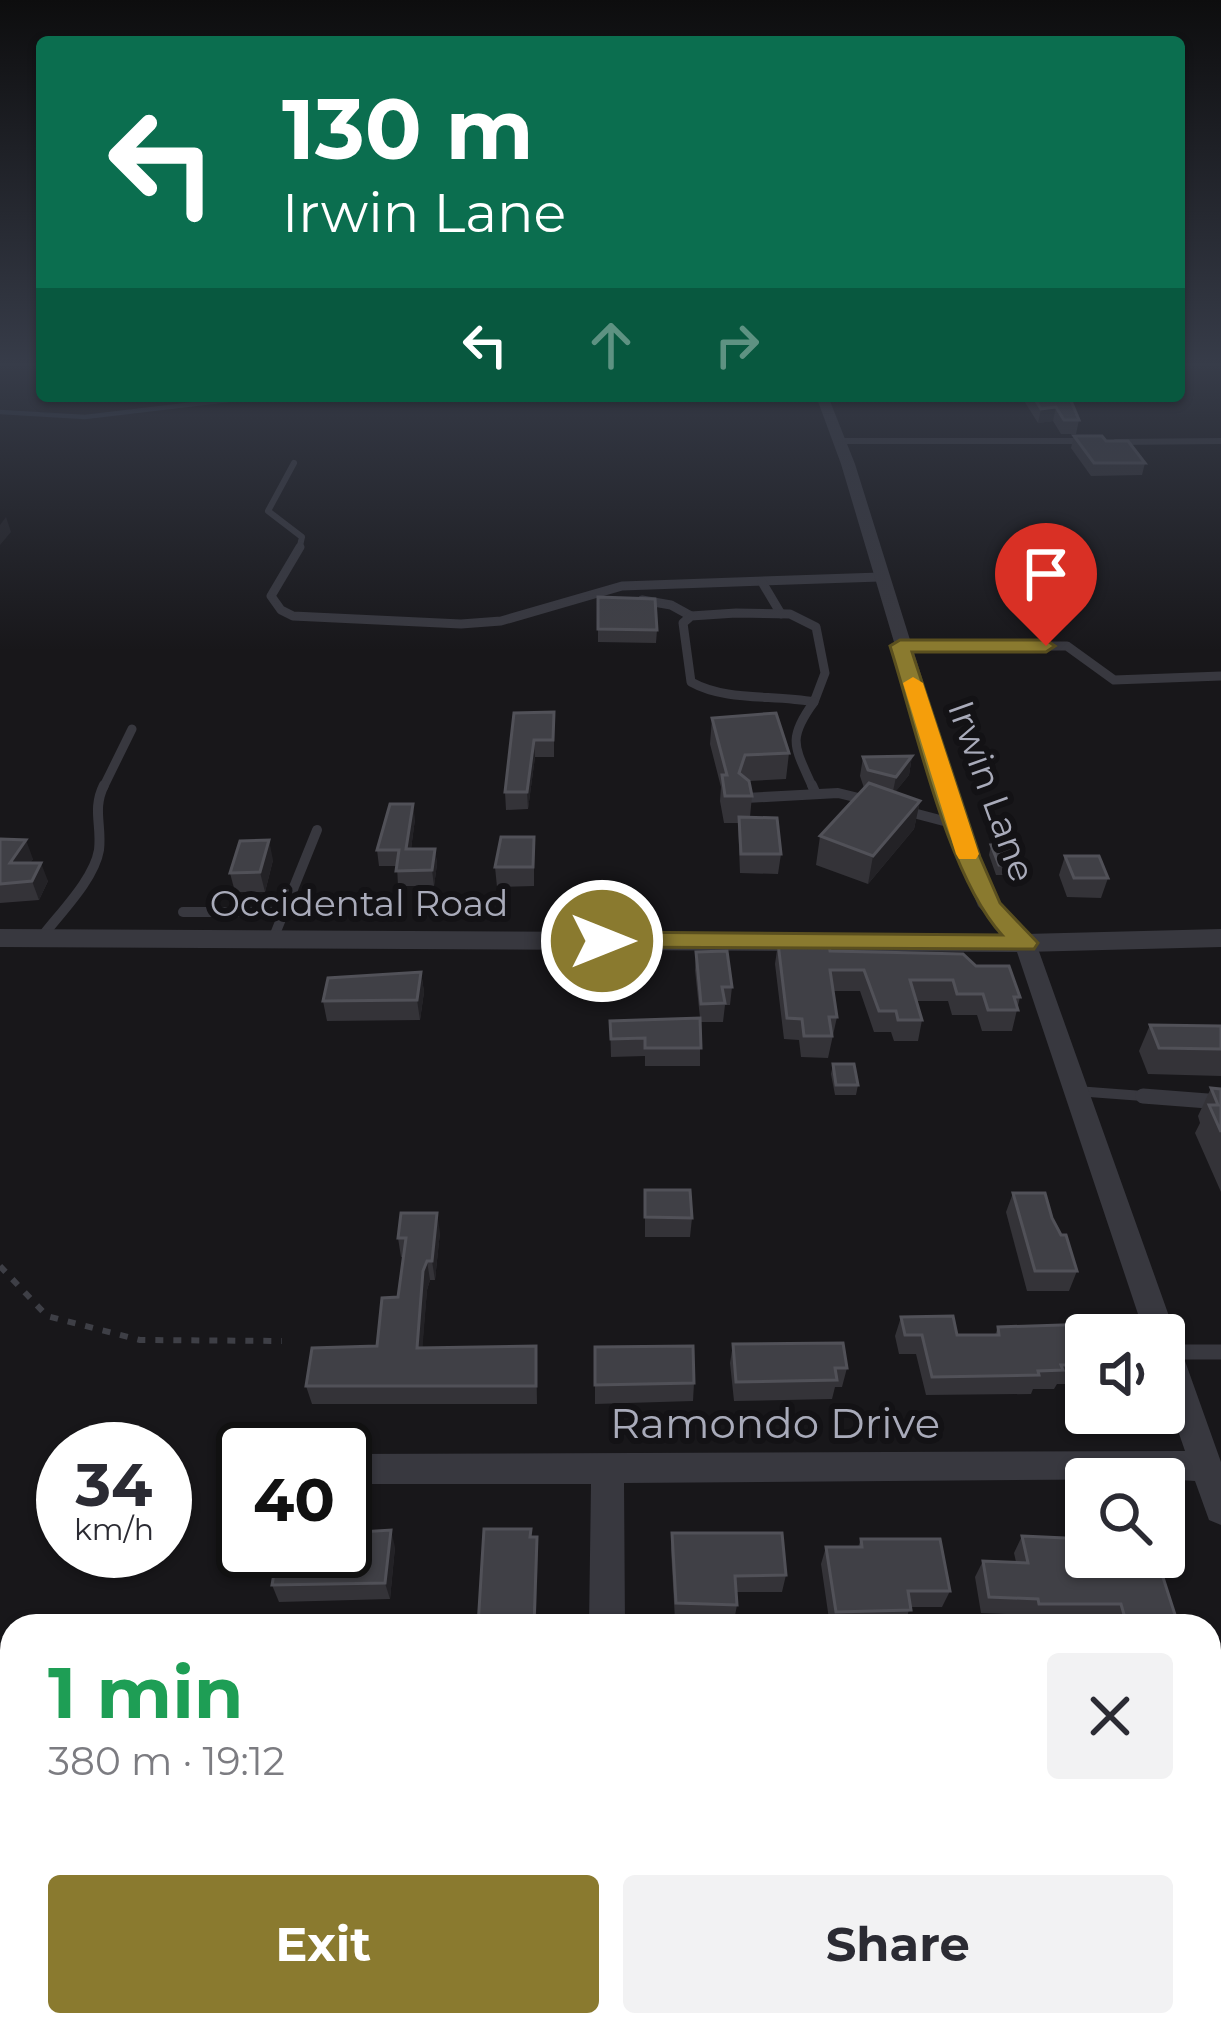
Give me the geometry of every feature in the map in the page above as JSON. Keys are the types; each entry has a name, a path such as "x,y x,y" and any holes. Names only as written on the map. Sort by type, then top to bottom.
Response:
{"street":[{"name":"Irwin Lane","path":"845,461 958,825 989,906 1025,943 1154,1314"},
{"name":"Occidental Road","path":"0,938 278,926 1025,943 1221,938"},
{"name":"Irwin Lane","path":"1185,1405 1221,1509"},
{"name":"Ramondo Drive","path":"372,1469 1206,1466"},
{"path":"607,1614 608,1469"}],"lane":[{"path":"294,463 268,511 302,538 300,552 276,581 272,596 281,610 293,616 461,624 501,621 634,584 880,577"},
{"path":"762,583 781,614"},
{"path":"671,605 677,584"},
{"path":"579,596 671,605 692,616 781,614 808,619 819,629 827,667 821,695 795,725 795,746 816,794"},
{"path":"692,616 683,623 691,682 714,695 773,694 815,702"},
{"path":"900,646 1067,646 1114,680 1221,676"},
{"path":"41,938 93,867 99,849 93,823 95,804 133,729"},
{"path":"746,798 850,795 958,825"},
{"path":"183,912 278,926 317,830"},
{"path":"1076,1091 1221,1102"},
{"path":"1185,1347 1221,1352"}],"path":[{"path":"0,1266 47,1316 140,1340 282,1341"}],"building":[{"path":"1092,461 1145,463 1094,463"},
{"path":"598,597 655,599 657,630 598,629"},
{"path":"554,712 553,740 534,740 527,792 505,792 514,713"},
{"path":"776,713 789,753 745,755 739,773 749,781 752,796 725,796 722,775 727,775 712,718"},
{"path":"912,756 896,777 868,770 863,757"},
{"path":"869,783 920,801 873,856 820,836"},
{"path":"390,804 413,804 406,849 435,849 432,870 396,871 399,850 377,850"},
{"path":"739,817 777,818 781,854 741,854"},
{"path":"501,837 534,837 533,867 495,867"},
{"path":"0,839 26,840 10,863 41,863 32,881 0,884"},
{"path":"269,840 260,872 230,873 240,841"},
{"path":"991,845 1011,845 1019,865 999,865"},
{"path":"1065,856 1099,856 1108,878 1074,878"},
{"path":"828,941 830,951 963,954 976,966 1009,966 1020,997 1014,997 1018,1010 988,1010 983,994 957,994 953,980 910,980 922,1020 898,1020 896,1011 879,1011 864,970 830,970 837,1017 829,1017 832,1036 804,1036 802,1019 787,1018 778,943"},
{"path":"727,951 732,987 722,987 725,1003 701,1004 696,952"},
{"path":"421,972 417,1000 323,1001 328,978"},
{"path":"700,1018 701,1048 645,1048 645,1038 611,1039 610,1021"},
{"path":"1150,1025 1221,1026 1221,1049 1159,1048"},
{"path":"833,1064 854,1064 858,1085 836,1085"},
{"path":"1211,1088 1221,1089 1221,1132 1209,1105 1218,1105"},
{"path":"645,1190 690,1190 692,1218 645,1217"},
{"path":"1013,1193 1045,1193 1077,1271 1035,1271"},
{"path":"401,1213 437,1213 432,1261 427,1261 423,1271 417,1348 536,1346 536,1386 306,1386 312,1348 377,1346 382,1298 398,1297 406,1238 398,1238"},
{"path":"953,1316 957,1335 999,1335 998,1327 1065,1325 1065,1365 1061,1365 1063,1370 1038,1371 1039,1375 932,1377 922,1335 905,1335 901,1317"},
{"path":"843,1343 847,1368 835,1368 837,1380 736,1382 733,1344"},
{"path":"693,1346 694,1383 595,1385 595,1347"},
{"path":"484,1529 531,1529 530,1537 537,1537 534,1614 479,1614"},
{"path":"391,1530 385,1583 272,1585 273,1578 372,1578 372,1531"},
{"path":"672,1533 782,1533 786,1575 735,1576 737,1605 676,1603"},
{"path":"1022,1536 1065,1538 1065,1578 1163,1578 1175,1614 1124,1614 1121,1604 1039,1604 1038,1599 989,1597 983,1561 1028,1563"},
{"path":"861,1539 940,1539 950,1591 908,1591 911,1610 836,1612 826,1547 862,1547"}],"slow traffic":[{"path":"913,683 967,854"}],"route":[{"path":"602,941 1025,943 989,906 968,857 900,646 1046,646"}]}
